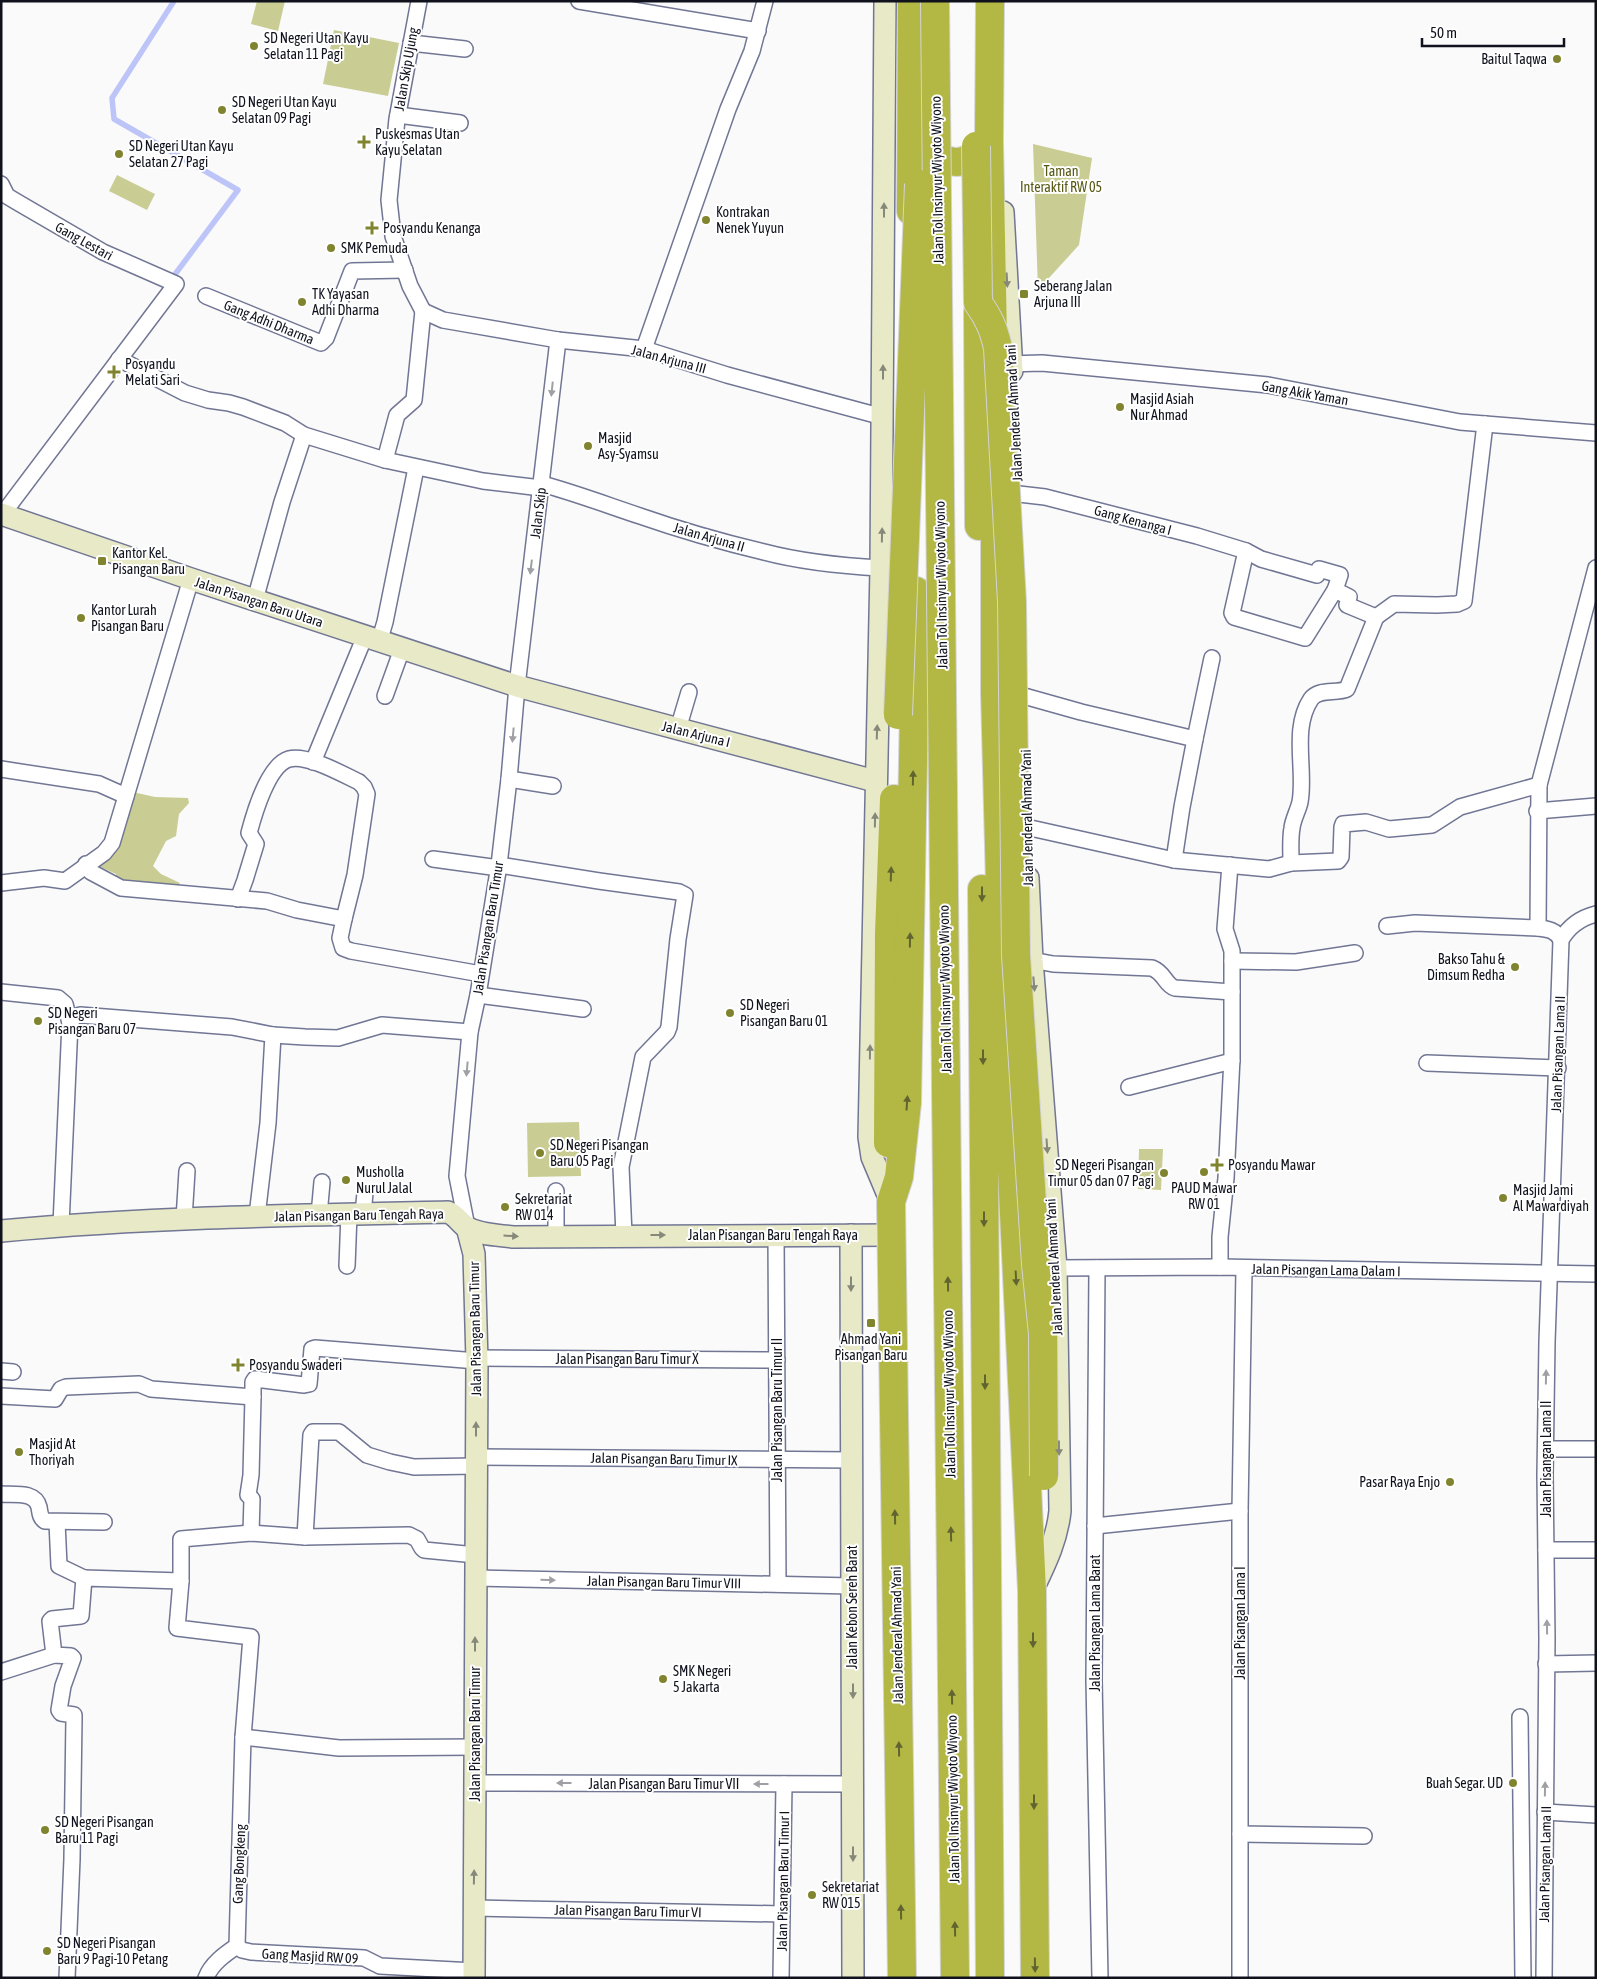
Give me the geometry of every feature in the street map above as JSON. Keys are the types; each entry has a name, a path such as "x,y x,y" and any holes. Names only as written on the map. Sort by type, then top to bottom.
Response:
{"highway":[{"name":"Jalan Jenderal Ahmad Yani","path":"902,1978 891,1202 899,1177 907,1103 914,782 916,412 910,141 912,1"},
{"path":"891,1202 888,1124 889,934 926,1"},
{"name":"Jalan Tol Insinyur Wiyoto Wiyono","path":"935,1 955,1978"},
{"path":"974,1 978,303 990,1978"},
{"name":"Jalan Jenderal Ahmad Yani","path":"990,1 989,141 994,380 995,693 1002,961 1032,1591 1035,1978"},
{"path":"910,141 944,162 955,162 969,159 981,152 989,141"},
{"path":"978,303 994,330 998,348 1012,602 1016,954 1036,1264 1043,1334 1044,1476 1032,1591"}],"street":[{"name":"Jalan Skip Ujung","path":"419,1 398,115 389,200 393,236 410,286 423,311"},
{"path":"579,1 758,31"},
{"path":"644,349 728,109 752,51 765,1"},
{"name":"Jalan Jenderal Ahmad Yani","path":"885,1 881,568 875,781 869,1137 872,1156 891,1202"},
{"name":"Jalan Jenderal Ahmad Yani","path":"989,40 997,69 1023,570 1026,826 1032,960 1056,1268 1060,1511 1055,1537 1032,1591"},
{"path":"411,44 465,48"},
{"path":"398,115 460,123"},
{"name":"Gang Lestari","path":"1,184 7,196 103,252 170,282 118,359"},
{"name":"Gang Adhi Dharma","path":"206,296 321,343 326,338 352,271 405,270"},
{"path":"385,460 397,414 414,400 423,311"},
{"name":"Jalan Arjuna III","path":"423,311 443,320 558,340 644,349 727,375 883,417"},
{"name":"Jalan Skip","path":"517,686 558,340"},
{"path":"2,515 118,359"},
{"name":"Jalan Arjuna II","path":"118,359 185,393 243,407 285,424 304,435 385,460 483,481 541,486 601,501 640,516 703,536 766,553 836,565 881,568"},
{"name":"Gang Akik Yaman","path":"1012,364 1042,363 1268,385 1460,422 1596,432"},
{"path":"1291,862 1292,829 1300,801 1302,720 1311,699 1323,692 1347,689 1376,617 1394,604 1436,605 1464,602 1485,424"},
{"path":"255,600 282,502 304,435"},
{"path":"313,762 372,639 387,613 416,468"},
{"name":"Gang Kenanga I","path":"1018,494 1045,497 1197,536 1246,552 1261,560 1317,575 1319,569 1340,575 1335,590 1349,596 1347,605 1376,617"},
{"name":"Jalan Pisangan Baru Utara","path":"2,515 517,686"},
{"path":"1246,552 1232,613 1234,617 1305,638 1335,590"},
{"path":"1538,928 1537,811 1539,785 1596,568"},
{"path":"1,883 44,878 65,881 104,852 112,843 191,579"},
{"path":"385,696 402,649"},
{"path":"1174,860 1182,806 1212,658"},
{"name":"Jalan Arjuna I","path":"517,686 875,781"},
{"name":"Jalan Pisangan Baru Timur","path":"474,1974 477,1359 474,1254 457,1176 470,1032 478,995 499,866 517,686"},
{"path":"678,729 689,692"},
{"path":"1024,696 1195,739"},
{"path":"238,899 246,880 256,844 249,833 256,807 266,786 278,766 284,761 298,758 313,762 359,782 367,794 356,876 340,938 342,948 481,974"},
{"path":"1,769 99,784 126,796"},
{"path":"509,779 554,786"},
{"path":"1026,826 1174,860 1269,869 1291,862 1338,861 1340,857 1342,827 1346,823 1366,822 1389,828 1432,825 1460,807 1539,785"},
{"path":"1537,811 1596,806"},
{"path":"433,859 499,866 599,882 679,892 685,895 678,939 669,1027 667,1032 643,1057 621,1167 624,1235"},
{"path":"86,864 91,872 122,888 267,901 297,910 344,919"},
{"path":"1220,1267 1220,1237 1226,1178 1232,1061 1232,951 1225,929 1230,865"},
{"path":"1561,940 1566,930 1574,923 1596,914"},
{"path":"1387,926 1415,924 1538,928 1552,930 1558,934 1561,940"},
{"name":"Jalan Pisangan Lama II","path":"1544,1978 1547,1638 1546,1449 1549,1273 1558,1068 1561,940"},
{"path":"1232,961 1296,962 1313,958 1355,954"},
{"path":"1032,960 1053,964 1152,968 1159,970 1171,987 1232,992"},
{"path":"1,992 58,998 65,1004 70,1023 60,1225"},
{"path":"478,995 583,1009"},
{"path":"70,1023 74,1017 80,1015 232,1027 273,1035 338,1038 382,1025 470,1032"},
{"path":"257,1216 268,1122 273,1035"},
{"path":"1129,1088 1232,1061"},
{"path":"1427,1063 1558,1068"},
{"path":"184,1219 187,1171"},
{"path":"319,1215 322,1182"},
{"path":"556,1191 556,1236"},
{"path":"347,1266 356,1214 365,1193"},
{"name":"Jalan Pisangan Baru Tengah Raya","path":"1,1231 60,1225 184,1219 448,1212 453,1214 467,1227 488,1234 512,1237 891,1235"},
{"name":"Jalan Pisangan Baru Timur II","path":"776,1235 778,1584"},
{"name":"Jalan Kebon Sereh Barat","path":"851,1235 853,1978"},
{"name":"Jalan Pisangan Lama Dalam I","path":"1056,1268 1220,1267 1244,1269 1596,1274"},
{"name":"Jalan Pisangan Lama Barat","path":"1097,1268 1094,1680 1100,1978"},
{"name":"Jalan Pisangan Lama I","path":"1240,1978 1240,1511 1244,1269"},
{"name":"Jalan Pisangan Baru Timur X","path":"253,1397 253,1382 255,1379 309,1384 312,1349 315,1348 477,1359 777,1360"},
{"path":"1,1396 55,1399 61,1389 66,1387 139,1384 151,1389 253,1397 251,1475 248,1495 252,1499 251,1533"},
{"name":"Jalan Pisangan Baru Timur IX","path":"305,1538 311,1435 313,1432 340,1432 367,1455 414,1467 476,1461 851,1460"},
{"path":"1546,1449 1596,1450"},
{"path":"1,1494 31,1496 37,1501 42,1520 57,1522 104,1522"},
{"path":"1095,1526 1240,1511"},
{"path":"57,1522 59,1566 84,1578 181,1581 181,1538 251,1533 305,1538 409,1535 417,1539 424,1550 476,1555"},
{"path":"1546,1550 1596,1550"},
{"path":"54,1656 50,1620 81,1616 84,1578"},
{"name":"Jalan Pisangan Baru Timur VIII","path":"475,1578 852,1586"},
{"name":"Gang Bongkeng","path":"181,1581 176,1628 251,1637 243,1737 237,1946"},
{"path":"1,1672 54,1656 71,1656 72,1658 63,1686 59,1710 62,1713 74,1715 72,1859 67,1978"},
{"path":"1546,1664 1596,1663"},
{"path":"1520,1717 1523,1978"},
{"path":"243,1737 340,1748 475,1747"},
{"name":"Jalan Pisangan Baru Timur VII","path":"476,1784 853,1784"},
{"name":"Jalan Pisangan Baru Timur I","path":"781,1978 784,1784"},
{"path":"1545,1812 1596,1815"},
{"path":"1240,1834 1364,1836"},
{"name":"Jalan Pisangan Baru Timur VI","path":"474,1908 782,1914"},
{"path":"206,1978 208,1972 223,1956 237,1946"},
{"name":"Gang Masjid RW 09","path":"237,1946 242,1950 251,1952 364,1958 380,1966 474,1974"}],"green space":[{"path":"257,1 285,1 278,31 251,24"},
{"path":"334,30 399,43 388,96 323,84"},
{"name":"Taman Interaktif RW 05","path":"1033,144 1092,158 1079,245 1038,290"},
{"path":"117,175 155,194 147,210 109,191"},
{"path":"128,791 155,797 188,798 189,803 179,814 176,836 166,841 153,866 161,874 180,883 171,894 117,884 116,874 85,860 109,837"},
{"path":"579,1122 581,1176 528,1177 527,1123"},
{"path":"1139,1149 1163,1149 1161,1190 1138,1189"}],"waterway":[{"path":"170,281 238,190 114,119 112,98 174,1"}],"place":[{"name":"SD Negeri Utan Kayu Selatan 11 Pagi","path":"254,46"},
{"name":"Baitul Taqwa","path":"1557,59"},
{"name":"SD Negeri Utan Kayu Selatan 09 Pagi","path":"222,110"},
{"name":"Puskesmas Utan Kayu Selatan","path":"364,142"},
{"name":"SD Negeri Utan Kayu Selatan 27 Pagi","path":"119,154"},
{"name":"Kontrakan Nenek Yuyun","path":"706,220"},
{"name":"Posyandu Kenanga","path":"372,228"},
{"name":"SMK Pemuda","path":"331,248"},
{"name":"Seberang Jalan Arjuna III","path":"1024,294"},
{"name":"TK Yayasan Adhi Dharma","path":"302,302"},
{"name":"Posyandu Melati Sari","path":"114,372"},
{"name":"Masjid Asiah Nur Ahmad","path":"1120,407"},
{"name":"Masjid Asy-Syamsu","path":"588,446"},
{"name":"Kantor Kel. Pisangan Baru","path":"102,561"},
{"name":"Kantor Lurah Pisangan Baru","path":"81,618"},
{"name":"Bakso Tahu & Dimsum Redha","path":"1515,967"},
{"name":"SD Negeri Pisangan Baru 01","path":"730,1013"},
{"name":"SD Negeri Pisangan Baru 07","path":"38,1021"},
{"name":"SD Negeri Pisangan Baru 05 Pagi","path":"540,1153"},
{"name":"Posyandu Mawar","path":"1217,1165"},
{"name":"PAUD Mawar RW 01","path":"1204,1172"},
{"name":"SD Negeri Pisangan Timur 05 dan 07 Pagi","path":"1164,1173"},
{"name":"Musholla Nurul Jalal","path":"346,1180"},
{"name":"Masjid Jami Al Mawardiyah","path":"1503,1198"},
{"name":"Sekretariat RW 014","path":"505,1207"},
{"name":"Ahmad Yani Pisangan Baru","path":"871,1323"},
{"name":"Posyandu Swaderi","path":"238,1365"},
{"name":"Masjid At Thoriyah","path":"19,1452"},
{"name":"Pasar Raya Enjo","path":"1450,1482"},
{"name":"SMK Negeri 5 Jakarta","path":"663,1679"},
{"name":"Buah Segar. UD","path":"1513,1783"},
{"name":"SD Negeri Pisangan Baru 11 Pagi","path":"45,1830"},
{"name":"Sekretariat RW 015","path":"812,1895"},
{"name":"SD Negeri Pisangan Baru 9 Pagi-10 Petang","path":"47,1951"}]}
